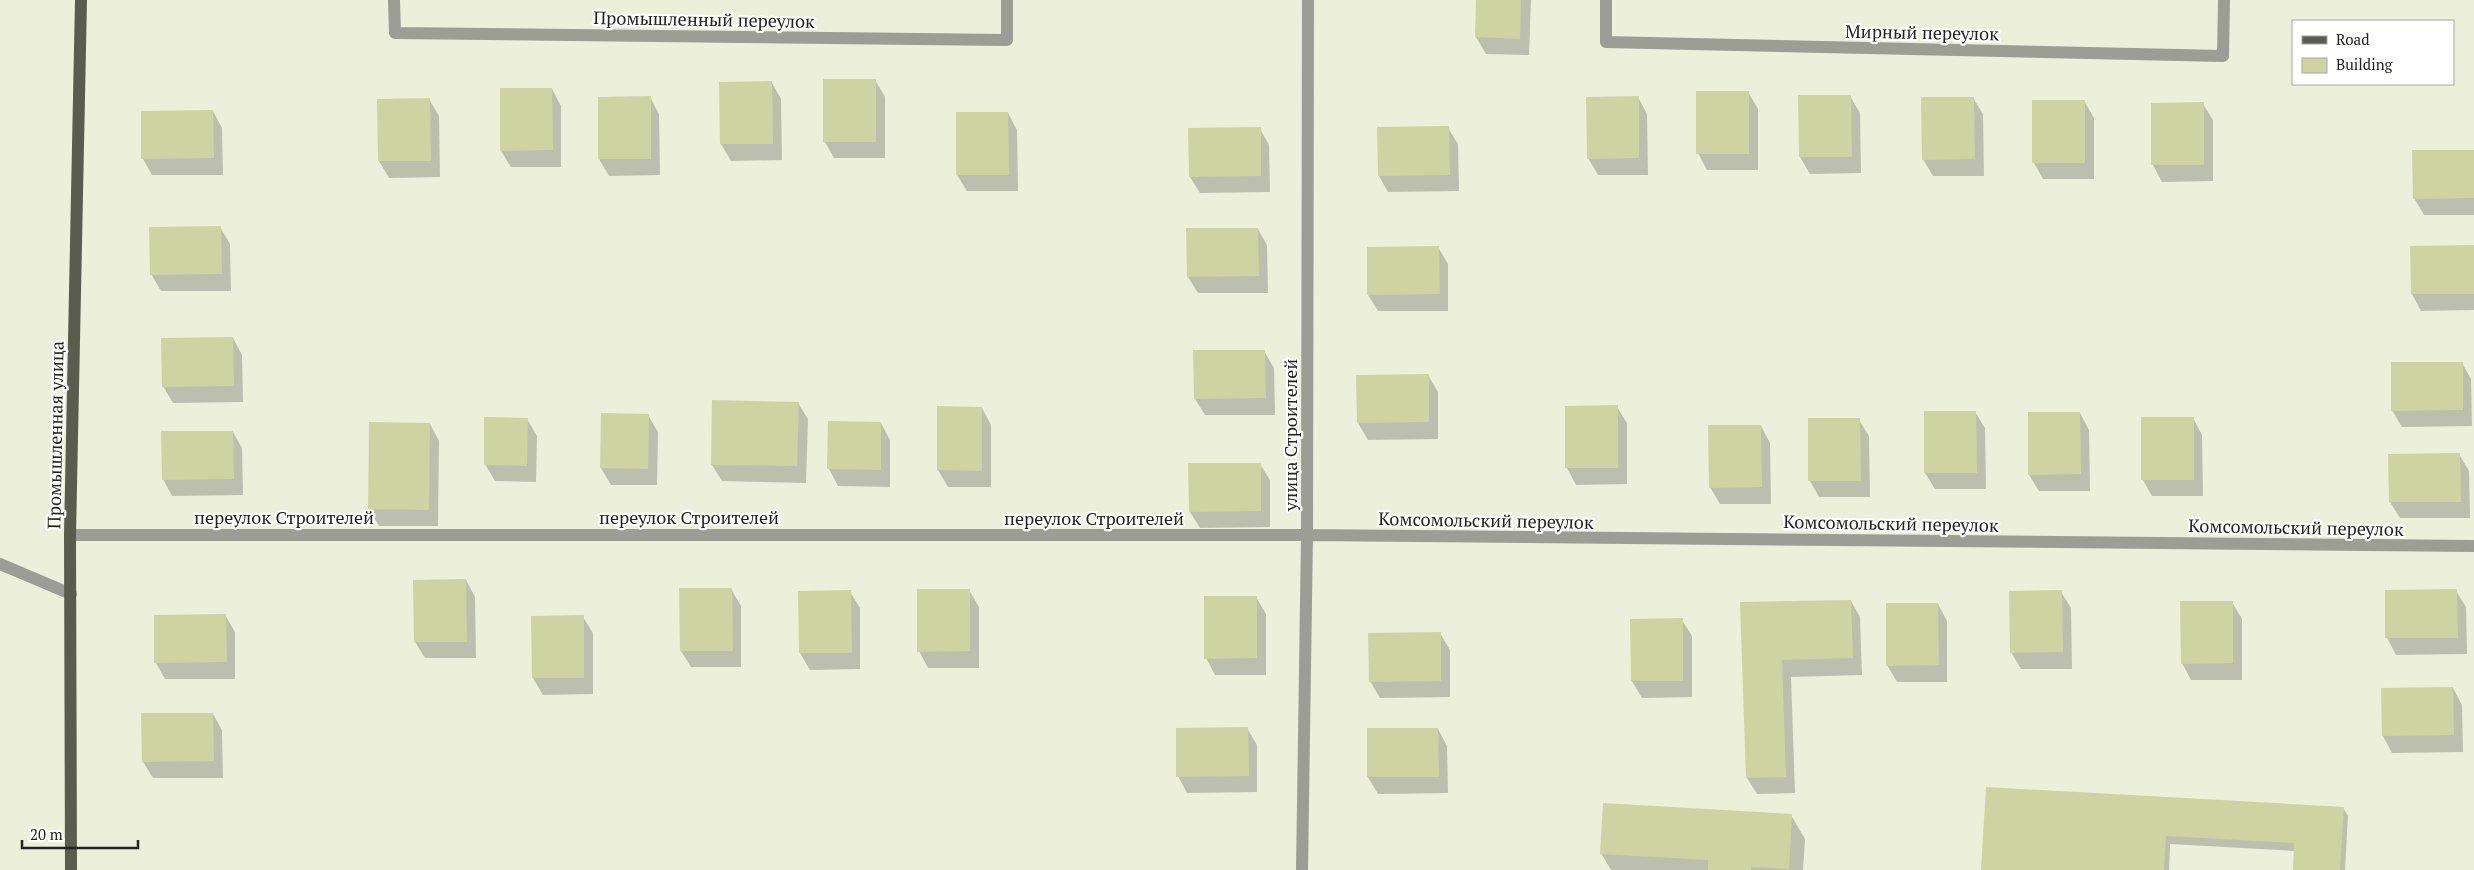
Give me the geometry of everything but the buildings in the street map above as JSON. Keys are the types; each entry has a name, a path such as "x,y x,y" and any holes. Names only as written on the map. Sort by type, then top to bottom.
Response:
{"main road":[{"name":"Промышленная улица","path":"71,870 70,534 81,0"}],"street":[{"name":"Промышленный переулок","path":"394,0 395,33 1007,40 1007,0"},
{"name":"улица Строителей","path":"1302,870 1307,535 1308,0"},
{"name":"Мирный переулок","path":"1606,0 1606,42 2223,56 2224,0"},
{"name":"переулок Строителей","path":"70,534 1307,535"},
{"name":"Комсомольский переулок","path":"1307,535 2474,546"},
{"path":"0,564 71,594"}]}
